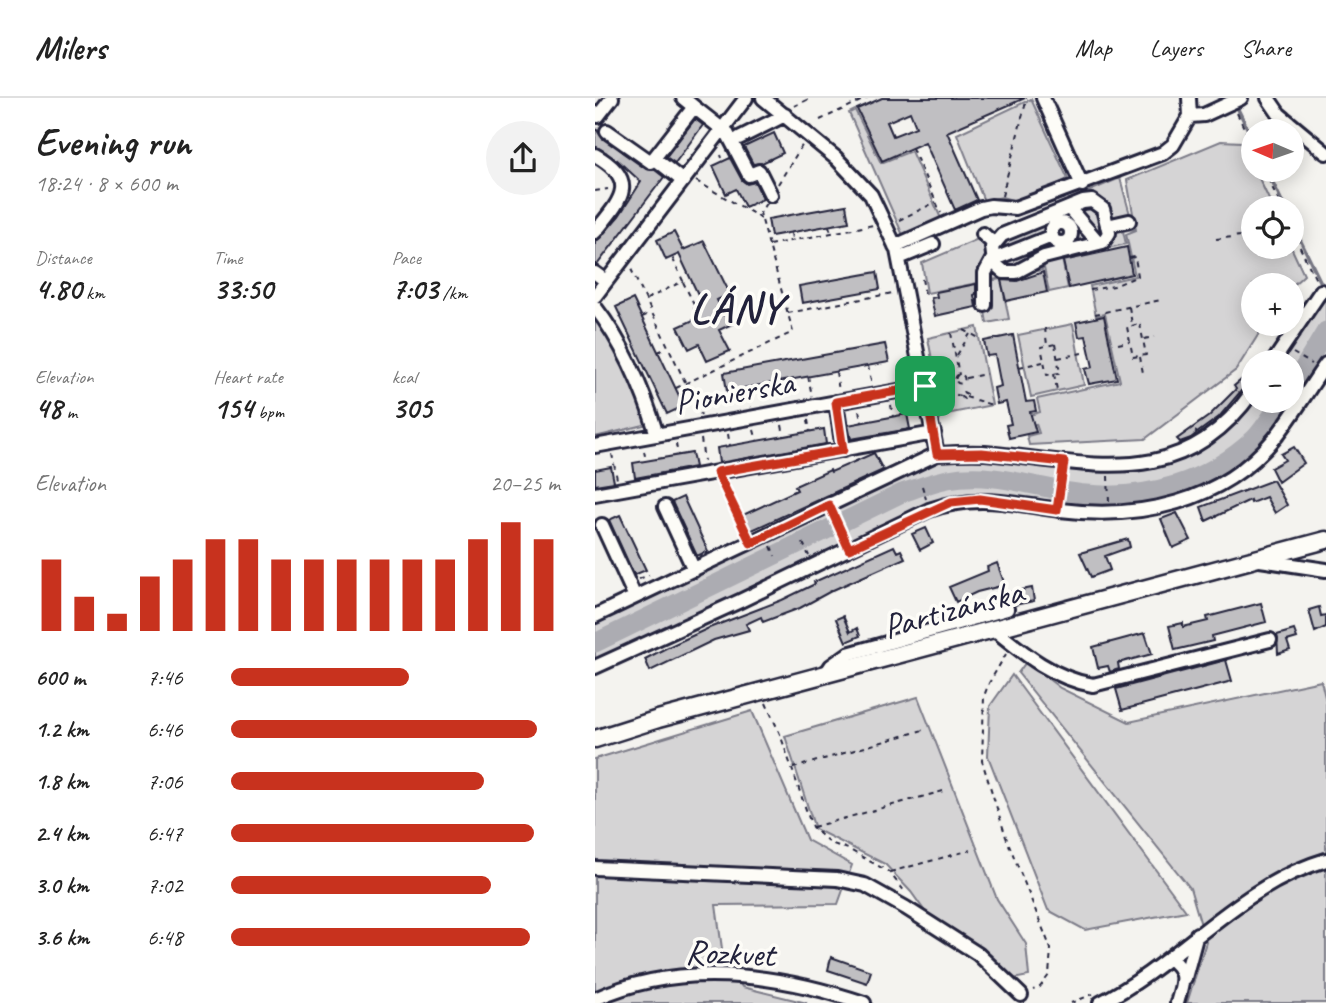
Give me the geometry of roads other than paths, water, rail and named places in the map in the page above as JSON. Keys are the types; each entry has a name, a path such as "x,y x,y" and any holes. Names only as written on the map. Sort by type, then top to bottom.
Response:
{"main road":[{"name":"Partizánska","path":"595,739 761,692 1260,560 1325,540"}],"street":[{"path":"598,116 612,98"},
{"path":"683,98 723,128 737,143 750,175 759,171 771,195"},
{"path":"1043,98 1082,185"},
{"path":"897,252 981,208 1015,208 1163,153 1173,145 1191,116 1189,98"},
{"path":"1268,98 1279,114 1326,153"},
{"path":"768,99 787,111 871,195 897,252 933,387 937,454"},
{"path":"1191,116 1204,115 1237,100"},
{"path":"595,296 743,102"},
{"path":"607,131 621,144 650,162 694,107"},
{"path":"737,143 787,111"},
{"path":"595,155 608,161 622,180 623,197 595,232"},
{"path":"654,158 685,178"},
{"path":"985,305 985,273 992,260 993,243 1002,234 1039,219 1069,208 1083,202 1098,203 1103,209 1107,239 1092,245 1062,235 1039,219"},
{"path":"992,260 1004,272 1024,269 1062,235 1069,208"},
{"path":"1107,226 1129,221"},
{"path":"1015,229 1035,261"},
{"path":"983,233 993,243"},
{"path":"1062,235 1092,245"},
{"path":"992,260 1062,235 1092,245"},
{"path":"897,252 933,244"},
{"path":"595,272 606,282"},
{"path":"1280,350 1321,291"},
{"path":"595,307 608,324 649,408 655,430"},
{"path":"595,667 951,502 980,499 1057,510 1110,513 1174,505 1206,491 1240,470 1273,439 1324,367"},
{"name":"Pionierska","path":"595,446 655,430 702,431 837,397 933,387"},
{"path":"837,397 843,450"},
{"path":"595,616 937,454 982,453 1107,466 1148,463 1183,453 1213,435 1241,404"},
{"path":"595,494 934,433"},
{"path":"664,507 694,570"},
{"path":"602,525 635,597"},
{"path":"1260,560 1326,570"},
{"path":"825,676 831,666 848,654 1007,609"},
{"path":"995,630 1054,672 1076,682 1093,685 1270,640"},
{"path":"1100,1003 1128,988 1236,904 1273,881 1326,860"},
{"path":"595,868 837,879 865,885 978,954 1021,995"},
{"path":"1177,1003 1197,934"},
{"path":"1169,958 1179,965 1185,979"},
{"name":"Rozkvet","path":"595,999 661,979 710,975 763,977 822,989 864,1003"}],"waterway":[{"path":"1235,103 1243,119"},
{"path":"1273,182 1279,196"},
{"path":"1304,248 1324,289"},
{"path":"1304,367 1326,331"},
{"path":"595,643 902,493 948,479 966,477 1000,479 1086,494 1154,491 1176,485 1217,467 1254,439 1274,413"}],"tunnel":[{"path":"610,158 620,146"}],"district":[{"name":"LÁNY","path":"737,308"}]}
